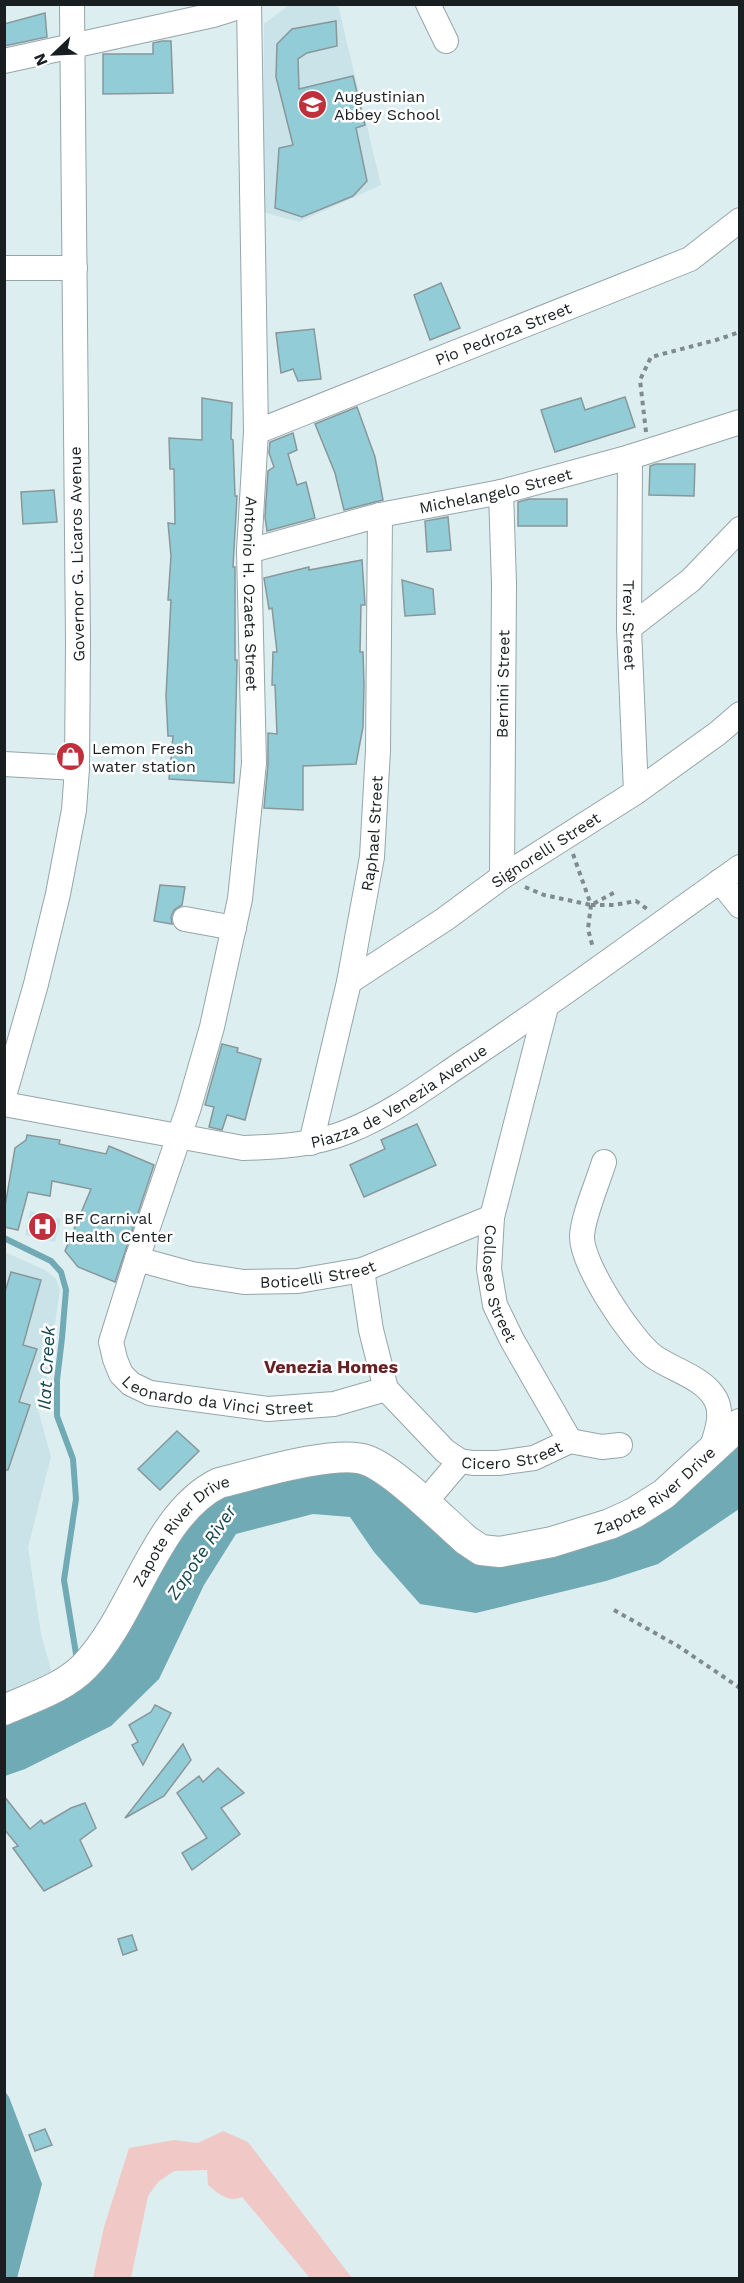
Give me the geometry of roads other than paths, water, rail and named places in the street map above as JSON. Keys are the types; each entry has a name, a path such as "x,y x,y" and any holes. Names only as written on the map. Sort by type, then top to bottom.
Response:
{"main road":[{"name":"Zapote River Drive","path":"4,1710 35,1697 83,1669 112,1632 174,1522 189,1503 204,1490 219,1483 344,1456 368,1460 406,1488 466,1540 481,1550 500,1552 543,1544 610,1524 634,1513 664,1494 740,1424"}],"street":[{"name":"Governor G. Licaros Avenue","path":"4,1096 36,984 58,894 74,810 77,768 79,723 72,4"},
{"path":"4,61 213,15 248,4"},
{"name":"Antonio H. Ozaeta Street","path":"179,1138 212,1027 240,899 254,763 249,551 256,432 248,4"},
{"path":"428,4 446,41"},
{"name":"Pio Pedroza Street","path":"256,432 690,259 740,220"},
{"path":"4,268 75,268"},
{"name":"Michelangelo Street","path":"249,551 380,515 501,492 639,455 740,422"},
{"name":"Trevi Street","path":"636,792 629,628 639,455"},
{"name":"Bernini Street","path":"501,492 504,584 502,877"},
{"name":"Raphael Street","path":"311,1143 349,982 372,857 378,750 380,515"},
{"path":"629,628 691,580 740,529"},
{"name":"Signorelli Street","path":"349,982 445,919 502,877 636,792 718,733 740,714"},
{"path":"4,764 77,768"},
{"path":"730,874 740,906"},
{"name":"Piazza de Venezia Avenue","path":"4,1104 243,1148 278,1148 311,1143 349,1131 391,1110 546,1007 730,874"},
{"path":"185,919 234,928"},
{"name":"Colloseo Street","path":"546,1007 492,1217 489,1269 495,1305 512,1340 570,1441"},
{"name":"Leonardo da Vinci Street","path":"179,1138 111,1342 122,1374 131,1384 150,1393 268,1409 334,1404 386,1389"},
{"path":"604,1162 584,1229 585,1256 603,1290 632,1334 661,1361 686,1373 716,1399 719,1415 710,1453"},
{"name":"Boticelli Street","path":"137,1259 192,1275 244,1282 298,1281 362,1270 492,1217"},
{"name":"Cicero Street","path":"362,1270 371,1329 386,1389 445,1451 460,1461 498,1463 534,1458 570,1441"},
{"path":"570,1441 602,1447 620,1445"},
{"name":"Zapote River Drive","path":"406,1488 424,1496 432,1494 460,1461"}],"water":[{"name":"Zapote River","path":"739,1433 739,1509 658,1564 606,1581 476,1613 420,1604 374,1552 350,1517 313,1514 236,1534 204,1585 159,1679 111,1726 25,1769 5,1776 5,1718 63,1695 213,1493 369,1462 477,1558 610,1535"},
{"path":"4,2090 9,2097 42,2184 17,2278 5,2278"}],"waterway":[{"name":"Ilat Creek","path":"4,1238 51,1261 61,1272 66,1290 57,1380 57,1416 73,1459 76,1499 64,1580 77,1660"}],"place":[{"name":"Augustinian Abbey School","path":"313,105"},
{"name":"Lemon Fresh water station","path":"71,757"},
{"name":"BF Carnival Health Center","path":"43,1227"}],"district":[{"name":"Venezia Homes","path":"331,1366"}]}
